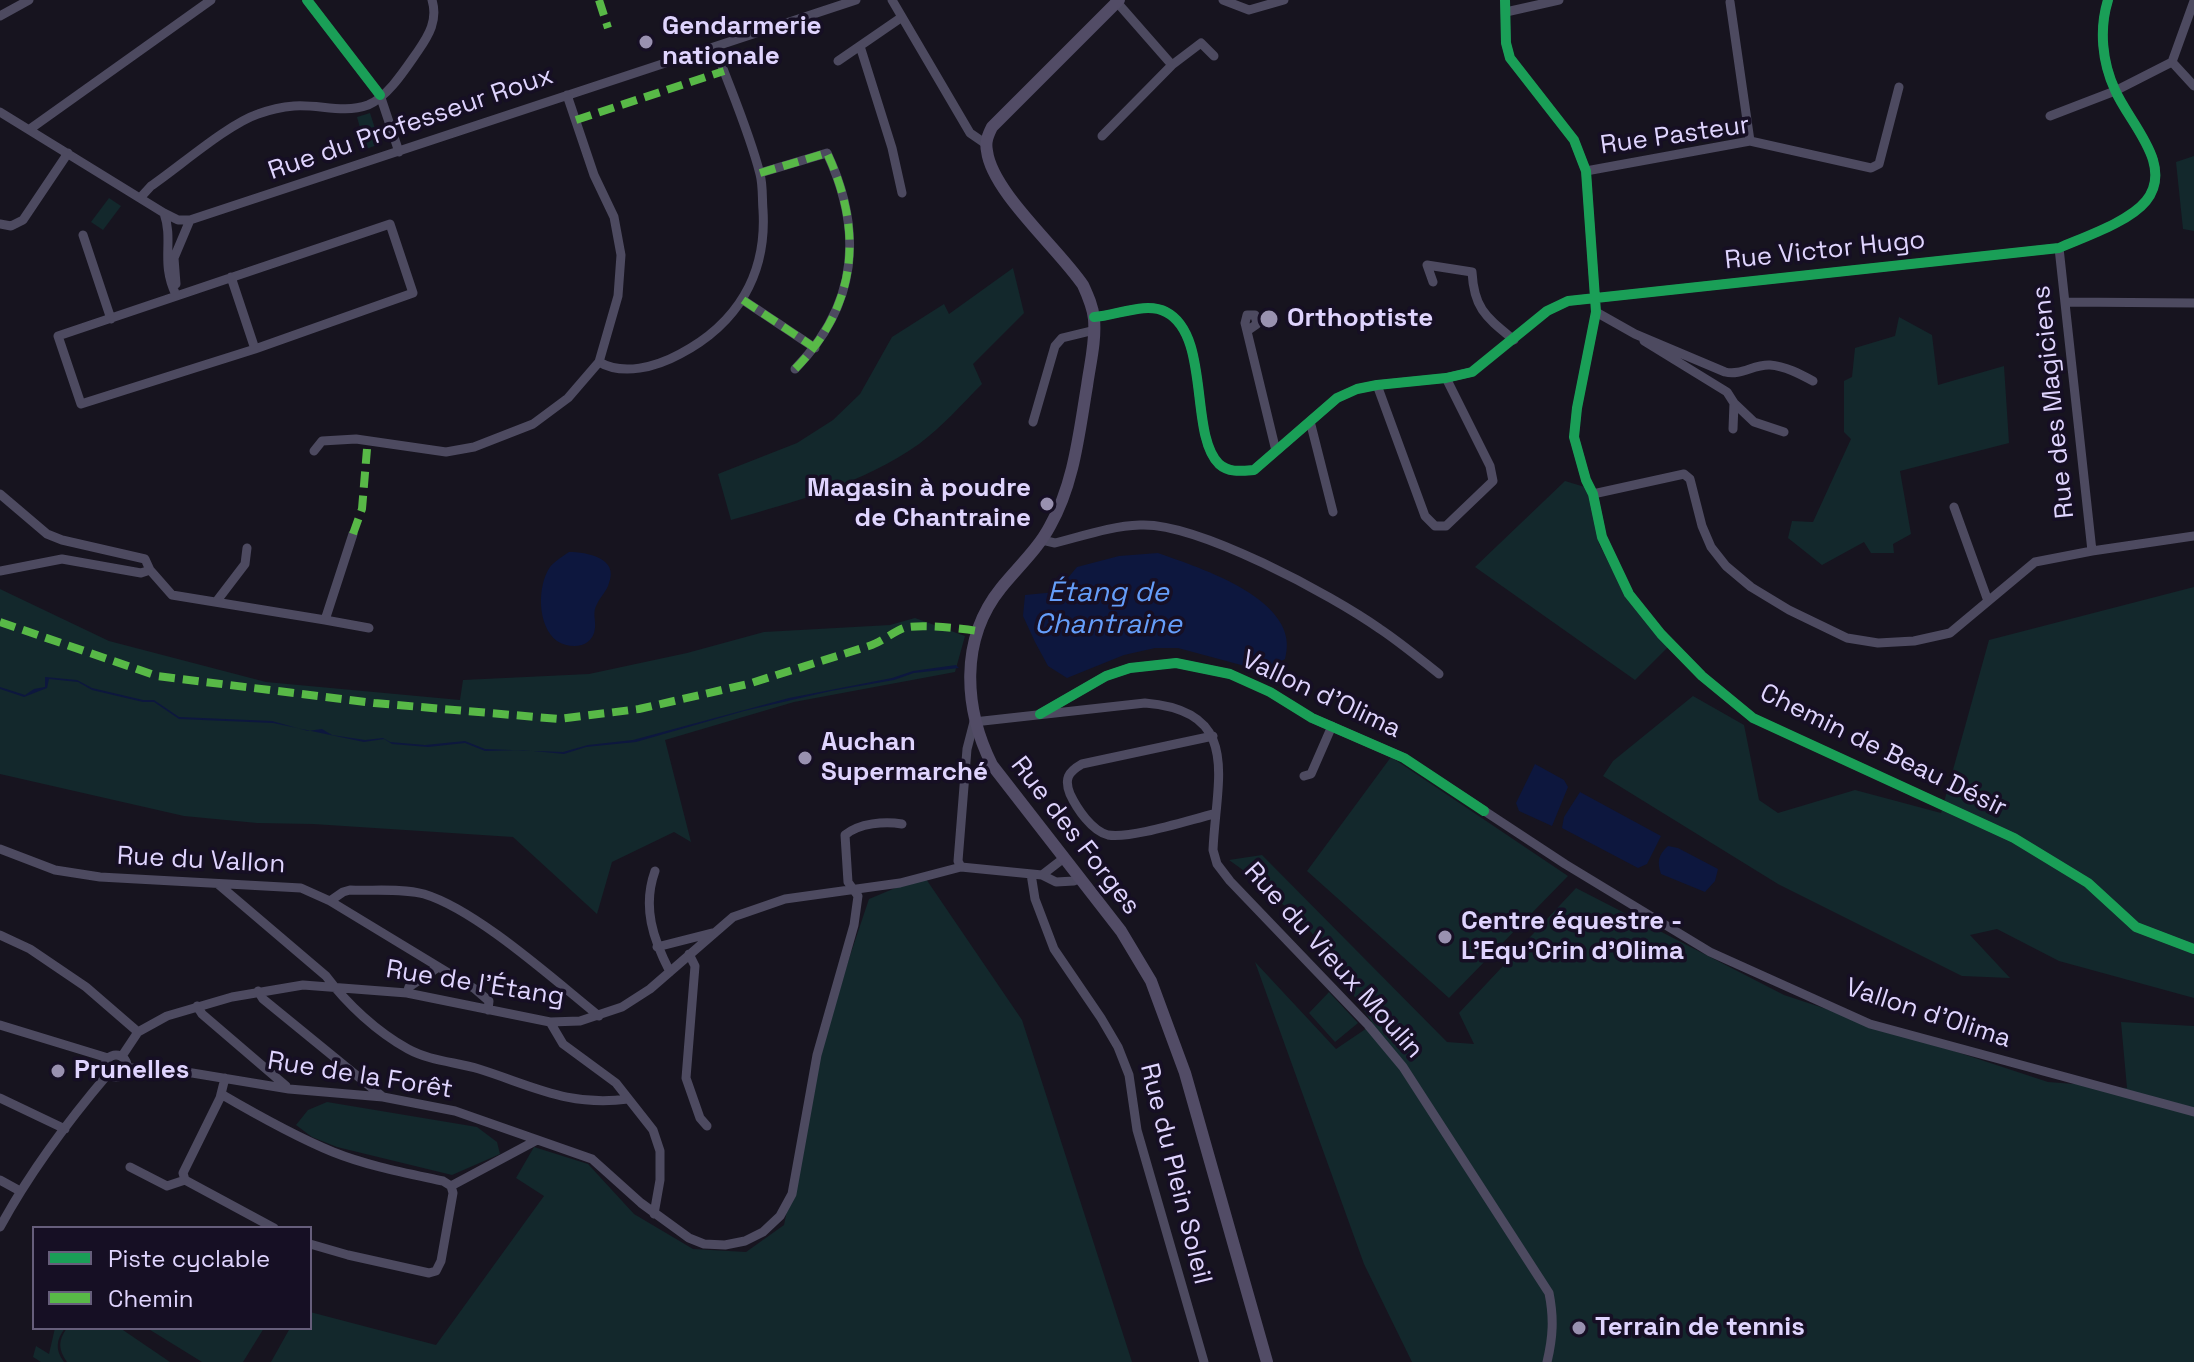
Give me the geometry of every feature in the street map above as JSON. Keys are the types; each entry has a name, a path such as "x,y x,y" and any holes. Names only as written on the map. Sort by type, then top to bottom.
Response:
{"main road":[{"path":"986,144 992,127 1117,1"},
{"name":"Rue des Forges","path":"986,144 998,180 1083,285 1094,324 1079,438 1058,510 1042,540 999,590 977,631 970,681 974,722 992,765 1139,957 1160,1002 1185,1073 1267,1362"}],"street":[{"path":"0,16 29,0"},
{"path":"30,129 211,0"},
{"path":"307,0 380,95 399,152"},
{"path":"140,198 151,186 256,115 296,106 341,109 369,104 406,68 433,24 435,10 432,0"},
{"name":"Rue du Professeur Roux","path":"190,220 856,0"},
{"path":"892,0 970,133 986,144"},
{"path":"1223,0 1249,10 1284,0"},
{"name":"Chemin de Beau Désir","path":"1505,0 1506,43 1510,58 1574,140 1586,171 1596,312 1574,437 1593,494 1602,537 1629,594 1661,634 1702,676 1753,718 2014,838 2088,883 2136,927 2194,949"},
{"path":"1506,12 1559,0"},
{"name":"Rue Victor Hugo","path":"1094,324 1152,308 1167,312 1183,327 1192,347 1209,448 1219,464 1229,470 1254,470 1337,398 1377,385 1446,378 1472,372 1547,311 1568,301 2059,248 2120,220 2146,201 2156,178 2154,159 2115,91 2102,42 2108,0"},
{"path":"1117,1 1172,65"},
{"path":"2050,116 2164,69 2172,62 2194,1"},
{"path":"1730,2 1750,141"},
{"path":"838,61 902,17"},
{"path":"1102,136 1172,65 1201,43 1214,56"},
{"path":"860,46 892,148 902,193"},
{"path":"599,362 611,369 640,368 668,360 706,337 743,300 765,239 760,173 715,47"},
{"path":"2172,62 2194,86"},
{"name":"Rue Pasteur","path":"1586,171 1750,141 1871,168 1879,164 1899,87"},
{"path":"314,451 322,441 356,439 446,452 474,447 533,424 568,398 599,362 618,296 621,255 614,217 594,175 567,95"},
{"path":"0,112 164,213 178,220 190,220 174,258 176,295"},
{"path":"0,224 11,226 23,220 68,153"},
{"path":"760,173 827,153 849,215 851,252 845,284 832,321 815,348 795,369"},
{"path":"164,213 168,232 167,269 176,295"},
{"path":"390,224 413,293 255,349 81,404 58,336 176,295 390,224"},
{"path":"83,235 111,319"},
{"name":"Rue des Magiciens","path":"2059,248 2092,551"},
{"path":"1433,282 1427,265 1472,272 1479,308 1514,340"},
{"path":"231,277 255,349"},
{"path":"743,300 815,348"},
{"path":"2066,302 2194,303"},
{"path":"1596,312 1727,392 1754,422 1784,432"},
{"path":"1033,422 1055,346 1062,338 1094,324"},
{"path":"1247,331 1276,451"},
{"path":"1635,334 1735,374 1768,364 1813,381"},
{"path":"1377,385 1425,516 1435,526 1446,526 1493,481 1490,466 1446,378"},
{"path":"1733,429 1734,403"},
{"path":"1310,421 1333,512"},
{"path":"1593,494 1684,474 1690,479 1702,526 1711,547 1726,566 1751,587 1789,610 1847,638 1878,643 1914,641 1950,633 2035,562 2194,536"},
{"path":"0,494 47,534 145,559 150,570 172,595 369,628"},
{"path":"1954,507 1988,601"},
{"path":"1042,540 1055,543 1140,525 1174,527 1235,551 1319,593 1379,628 1439,674"},
{"path":"325,620 353,534"},
{"path":"216,602 245,564 247,548"},
{"path":"0,571 62,559 141,573 150,570"},
{"name":"Vallon d'Olima","path":"974,722 1040,714 1106,676 1130,668 1176,663 1230,674 1270,692 1312,718 1404,758 1565,864 1710,952 1861,1020 2018,1066 2194,1112"},
{"path":"1040,714 1145,703 1169,705 1196,716 1213,736 1082,764 1067,777 1068,789 1076,806 1098,831 1110,835 1128,834 1214,814"},
{"path":"961,867 958,861 967,749 974,722"},
{"path":"1304,776 1311,774 1332,726"},
{"name":"Rue du Vieux Moulin","path":"1213,736 1219,758 1213,850 1217,864 1368,1025 1403,1067 1549,1293 1554,1317 1547,1362"},
{"name":"Rue de la Forêt","path":"127,1068 162,1068 289,1089 383,1097 455,1111 592,1159 654,1214 689,1238 704,1244 725,1245 745,1241 763,1232 780,1216 792,1194 817,1055 854,925 858,896 848,882 845,835 854,828 891,822 902,824"},
{"name":"Rue du Vallon","path":"0,849 55,870 100,877 301,888 330,901 475,989 489,1001 488,1010"},
{"path":"1037,875 1064,858"},
{"name":"Rue de l'Étang","path":"122,1056 138,1032 167,1016 258,991 303,985 407,993 550,1022 580,1021 622,1007 670,972 733,917 759,906 785,899 900,883 961,867 1037,875 1056,882 1080,878"},
{"path":"655,871 650,884 649,913 657,947 670,972"},
{"name":"Rue du Plein Soleil","path":"1037,875 1040,913 1054,949 1101,1018 1118,1047 1129,1075 1137,1130 1204,1362"},
{"path":"217,883 326,976 340,995 408,1049 572,1100 606,1102 628,1099"},
{"path":"330,901 350,890 420,893 447,902 505,941 599,1016"},
{"path":"657,947 713,933"},
{"path":"0,935 30,949 86,987 138,1032"},
{"path":"689,954 695,966 686,1078 700,1118 707,1126"},
{"path":"407,993 409,987 437,968"},
{"path":"258,991 263,999 383,1097"},
{"path":"197,1006 202,1014 289,1089"},
{"path":"550,1022 563,1044 616,1083 653,1130 660,1151 660,1180 654,1214"},
{"path":"0,1025 108,1058"},
{"path":"116,1054 122,1056 127,1068 123,1074 114,1077 108,1074 104,1066 108,1058 116,1054"},
{"path":"0,1227 20,1191 108,1074"},
{"path":"225,1078 221,1094 183,1173 185,1180 270,1226"},
{"path":"221,1094 334,1153 443,1181 451,1186 453,1193 441,1261 436,1271 429,1273 312,1245"},
{"path":"0,1098 65,1129"},
{"path":"451,1186 537,1140"},
{"path":"130,1167 167,1186 185,1180"},
{"path":"0,1180 20,1191"}],"green space":[{"path":"370,113 380,144 366,149 357,117"},
{"path":"2194,156 2194,231 2183,229 2176,162"},
{"path":"109,198 121,206 103,230 91,222"},
{"path":"1013,268 1024,313 973,364 982,384 936,430 897,458 852,481 731,520 718,474 797,443 833,420 860,394 892,337 944,304 949,314"},
{"path":"1899,317 1932,335 1938,385 2004,366 2009,443 1900,471 1911,534 1893,544 1894,553 1871,553 1864,542 1822,565 1788,538 1792,521 1813,522 1851,439 1844,432 1844,381 1852,377 1855,348 1895,336"},
{"path":"1565,481 1588,488 1599,544 1627,598 1668,647 1635,680 1475,567"},
{"path":"2194,587 2194,998 2059,961 1997,929 1970,935 2010,978 1962,976 1778,884 1603,776 1613,761 1693,696 1744,725 1759,800 1778,813 1855,790 1941,813 1989,640"},
{"path":"0,589 109,641 266,682 460,700 463,680 589,674 687,653 764,632 890,625 915,618 965,636 955,672 794,702 665,740 691,842 674,832 612,862 597,914 513,837 184,816 0,774"},
{"name":"Centre équestre - L'Equ'Crin d'Olima","path":"1391,757 1568,876 1449,998 1307,871"},
{"path":"1262,855 1447,1042 1474,1044 1459,1013 1576,888 1784,995 2048,1082 2127,1088 2121,1022 2194,1026 2194,1362 1412,1362 1364,1264 1255,962 1336,1049 1373,1024 1311,932 1261,883 1229,860"},
{"path":"924,876 1022,1020 1132,1362 271,1362 289,1330 312,1330 312,1313 436,1345 544,1196 516,1178 534,1147 588,1164 634,1214 693,1249 746,1252 784,1225 822,1039 869,899"},
{"path":"1329,992 1358,1023 1335,1042 1309,1013"},
{"path":"327,1102 477,1127 497,1142 500,1154 452,1175 337,1147 312,1137 296,1125 308,1110"},
{"path":"55,1330 64,1330 58,1345 64,1362 41,1362 33,1357 36,1346 49,1354"},
{"path":"66,1330 123,1330 170,1362 67,1362 60,1345"},
{"path":"150,1330 263,1330 243,1362 202,1362"}],"water":[{"path":"569,552 600,558 610,568 611,574 594,613 593,635 586,643 575,646 563,644 550,634 541,606 546,575 552,565"},
{"name":"Étang de Chantraine","path":"1158,553 1221,578 1264,603 1279,620 1286,638 1285,659 1256,669 1178,648 1155,648 1124,655 1067,678 1048,666 1023,616 1025,595 1056,592 1077,567 1119,556"},
{"path":"956,665 959,668 914,673 894,680 831,691 744,711 636,742 586,747 564,754 531,751 563,752 588,745 633,740 789,698 913,671"},
{"path":"45,677 77,680 92,688 154,700 179,717 272,721 298,728 273,723 179,719 154,702 92,690 78,682 49,679 47,688 24,697 0,687 25,695 45,687"},
{"path":"322,729 332,735 365,740 383,738 390,742 425,745 465,741 485,749 516,750 485,751 465,743 428,747 392,744 384,739 364,742 310,731"},
{"path":"1535,764 1564,780 1568,787 1552,826 1519,811 1516,803"},
{"path":"1580,792 1661,836 1647,864 1638,868 1562,828 1564,817"},
{"path":"1668,846 1718,869 1715,881 1705,892 1661,874 1659,859"}],"marked path":[{"path":"599,0 608,28"},
{"path":"576,120 724,71"},
{"path":"760,173 827,153 846,211 848,267 842,294 816,345 795,369"},
{"path":"743,300 815,348"},
{"path":"353,534 362,509 367,449"},
{"path":"0,622 157,676 374,703 559,719 639,709 748,684 869,646 904,628 929,626 977,631"}],"cycle path":[{"path":"307,0 380,95"},
{"path":"1505,0 1506,43 1510,58 1574,140 1586,171 1596,312 1574,437 1593,494 1602,537 1629,594 1661,634 1702,676 1753,718 2014,838 2088,883 2136,927 2194,949"},
{"path":"1094,317 1149,308 1166,312 1180,324 1195,363 1204,431 1210,450 1223,467 1245,471 1254,470 1337,398 1377,385 1446,378 1472,372 1547,311 1568,301 2059,248 2129,216 2146,201 2154,187 2153,159 2115,90 2107,68 2103,34 2108,0"},
{"path":"1040,714 1106,676 1130,668 1176,663 1230,674 1270,692 1312,718 1404,758 1484,811"}],"place":[{"name":"Gendarmerie nationale","path":"646,42"},
{"name":"Orthoptiste","path":"1269,319"},
{"name":"Magasin à poudre de Chantraine","path":"1047,504"},
{"name":"Auchan Supermarché","path":"805,758"},
{"name":"Centre équestre - L'Equ'Crin d'Olima","path":"1445,937"},
{"name":"Prunelles","path":"58,1071"},
{"name":"Terrain de tennis","path":"1579,1328"}]}
